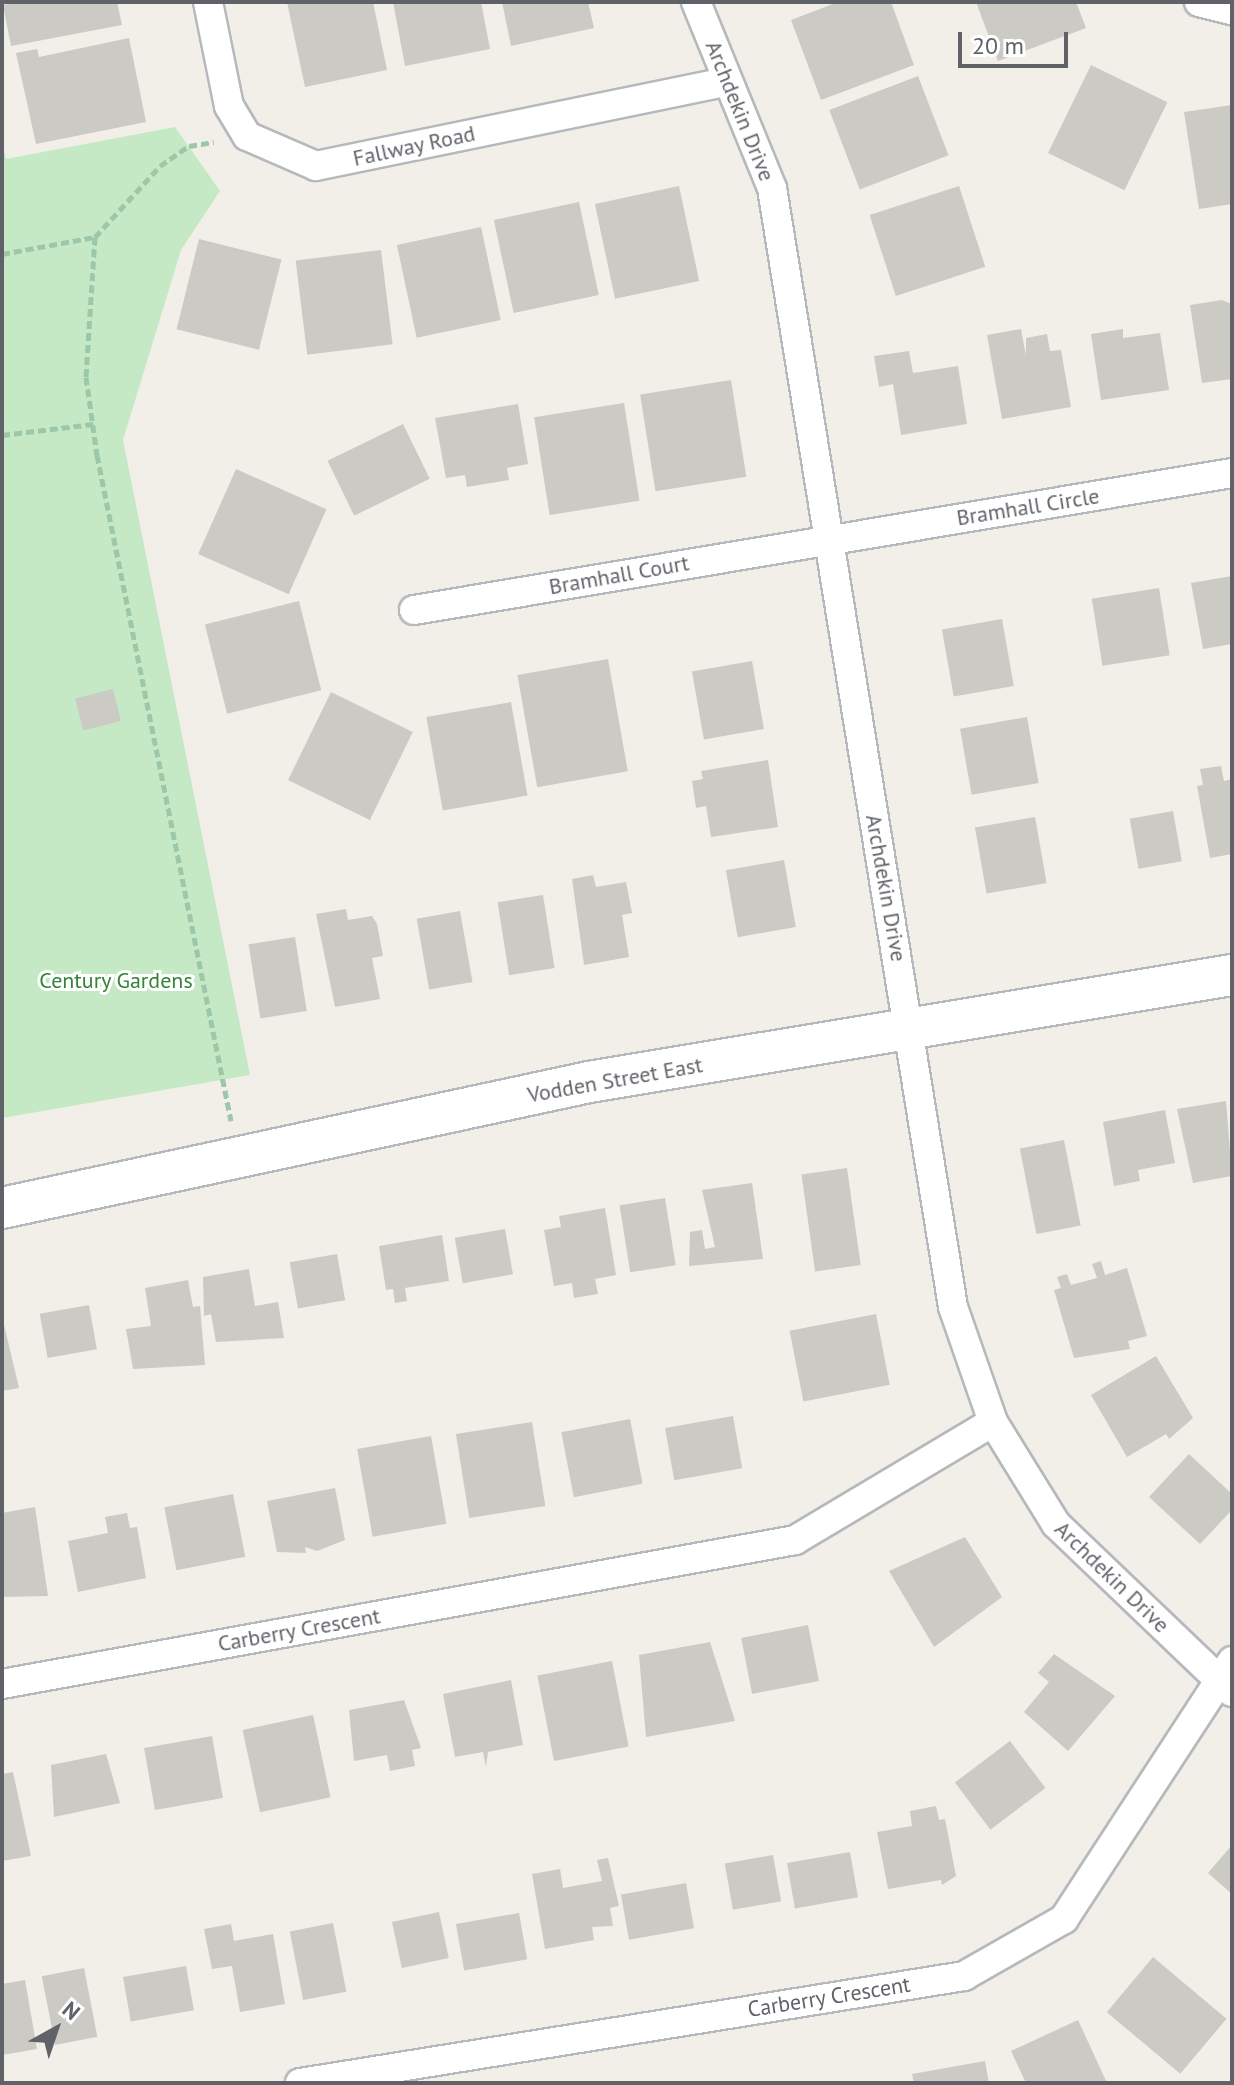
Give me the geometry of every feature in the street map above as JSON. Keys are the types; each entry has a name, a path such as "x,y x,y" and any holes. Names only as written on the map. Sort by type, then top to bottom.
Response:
{"street":[{"path":"208,2 229,106 247,136"},
{"name":"Archdekin Drive","path":"696,2 725,82 772,188 824,540 911,1032 953,1307 993,1422 1056,1524 1228,1678"},
{"path":"1199,2 1232,10"},
{"name":"Fallway Road","path":"247,136 316,166 725,82"},
{"name":"Bramhall Circle","path":"824,540 1232,473"},
{"name":"Bramhall Court","path":"414,610 824,540"},
{"name":"Vodden Street East","path":"2,1208 589,1082 911,1032 1232,975"},
{"name":"Carberry Crescent","path":"2,1684 795,1540 993,1422"},
{"name":"Carberry Crescent","path":"300,2083 964,1976 1064,1919 1228,1678"}],"path":[{"path":"2,254 95,237 160,166 189,146 247,136"},
{"path":"95,237 86,377 93,424 238,1157"},
{"path":"2,435 93,424"}],"green space":[{"name":"Century Gardens","path":"175,127 220,191 181,250 123,440 250,1075 2,1118 2,143 6,159"}],"building":[{"path":"19,2 117,2 122,25 11,46 3,5"},
{"path":"287,2 373,2 387,70 305,87"},
{"path":"393,2 481,2 490,49 405,66"},
{"path":"502,2 588,2 594,28 511,46"},
{"path":"838,2 891,2 914,65 821,100 791,20"},
{"path":"976,2 1076,2 1086,28 998,61"},
{"path":"129,38 146,122 36,144 16,53 37,49 39,57"},
{"path":"1091,65 1167,102 1124,190 1048,153"},
{"path":"918,76 948,155 860,189 829,110"},
{"path":"1232,105 1232,204 1199,209 1184,112"},
{"path":"679,186 699,281 615,299 595,204"},
{"path":"959,186 985,267 896,296 870,215"},
{"path":"579,202 599,295 514,313 494,220"},
{"path":"481,227 501,320 417,338 397,245"},
{"path":"199,239 281,260 259,350 177,329"},
{"path":"381,250 393,344 307,355 296,260"},
{"path":"1222,300 1232,304 1232,379 1202,383 1190,305"},
{"path":"1021,329 1026,356 1026,338 1047,334 1050,351 1061,350 1071,407 1002,419 987,335"},
{"path":"1123,329 1123,338 1160,333 1169,390 1101,400 1091,334"},
{"path":"909,351 913,373 958,366 967,424 901,435 893,384 879,387 874,356"},
{"path":"731,380 746,477 655,491 640,394"},
{"path":"624,403 639,501 550,515 534,417"},
{"path":"518,404 528,464 507,468 509,480 467,487 465,475 446,478 435,418"},
{"path":"403,424 430,479 354,516 328,461"},
{"path":"236,469 326,509 289,594 198,554"},
{"path":"1232,576 1232,644 1203,649 1191,583"},
{"path":"1159,588 1170,655 1102,666 1092,599"},
{"path":"299,601 321,690 227,714 205,624"},
{"path":"1002,619 1014,686 954,697 942,630"},
{"path":"608,659 628,771 537,787 517,675"},
{"path":"752,661 764,729 704,740 692,672"},
{"path":"113,689 121,721 83,730 75,698"},
{"path":"331,692 413,732 370,820 288,780"},
{"path":"511,702 527,796 443,810 426,717"},
{"path":"1027,717 1039,783 972,795 960,729"},
{"path":"768,760 778,827 711,837 706,806 696,808 692,781 703,779 701,771"},
{"path":"1221,766 1224,781 1232,779 1232,854 1210,858 1197,786 1203,785 1200,769"},
{"path":"1173,811 1182,861 1139,869 1130,819"},
{"path":"1035,817 1047,883 987,894 975,828"},
{"path":"784,860 796,927 738,937 726,870"},
{"path":"593,875 596,887 626,882 632,913 622,915 629,957 584,965 572,879"},
{"path":"543,895 555,968 509,975 498,902"},
{"path":"346,909 348,920 372,916 377,924 383,956 372,958 380,999 335,1007 316,914"},
{"path":"460,911 473,982 429,990 417,919"},
{"path":"295,937 307,1011 260,1018 249,944"},
{"path":"1226,1101 1232,1176 1193,1183 1177,1109"},
{"path":"1165,1110 1175,1163 1138,1170 1140,1181 1114,1186 1103,1122"},
{"path":"1064,1140 1081,1225 1036,1234 1020,1149"},
{"path":"847,1168 861,1265 815,1271 801,1174"},
{"path":"752,1183 763,1259 689,1266 690,1232 702,1230 705,1249 715,1247 702,1190"},
{"path":"665,1198 676,1265 630,1272 620,1205"},
{"path":"605,1208 616,1275 595,1279 598,1294 574,1298 572,1283 554,1286 544,1230 561,1227 559,1216"},
{"path":"505,1229 513,1274 463,1283 455,1238"},
{"path":"442,1235 449,1281 405,1288 407,1301 395,1303 393,1289 386,1290 379,1246"},
{"path":"337,1254 345,1300 298,1309 290,1262"},
{"path":"1101,1261 1105,1275 1127,1268 1147,1336 1128,1341 1130,1349 1074,1358 1054,1290 1061,1288 1057,1277 1067,1274 1071,1285 1097,1278 1092,1264"},
{"path":"249,1269 255,1306 278,1302 284,1338 216,1342 211,1314 204,1316 203,1277"},
{"path":"188,1280 193,1307 200,1306 205,1365 133,1369 126,1329 151,1326 145,1288"},
{"path":"89,1305 97,1349 48,1358 40,1314"},
{"path":"876,1314 890,1385 803,1401 790,1331"},
{"path":"2,1316 19,1388 2,1391"},
{"path":"1156,1356 1193,1418 1169,1439 1166,1434 1127,1457 1091,1395"},
{"path":"733,1416 742,1468 674,1480 665,1428"},
{"path":"630,1419 643,1484 574,1497 561,1432"},
{"path":"532,1422 545,1506 469,1518 456,1434"},
{"path":"431,1436 446,1524 373,1537 357,1449"},
{"path":"1189,1454 1232,1494 1232,1510 1200,1544 1149,1497"},
{"path":"335,1488 345,1540 317,1551 305,1547 306,1553 277,1552 267,1501"},
{"path":"233,1494 245,1557 176,1570 164,1507"},
{"path":"35,1507 48,1596 2,1597 2,1513"},
{"path":"127,1513 130,1528 137,1527 146,1578 78,1592 68,1541 108,1533 105,1517"},
{"path":"965,1537 1002,1597 934,1647 889,1571"},
{"path":"808,1625 819,1681 752,1694 741,1638"},
{"path":"710,1642 735,1721 646,1737 639,1655"},
{"path":"1054,1654 1115,1696 1068,1751 1024,1712 1049,1682 1038,1673"},
{"path":"612,1661 629,1746 554,1761 537,1676"},
{"path":"511,1680 523,1745 488,1752 486,1767 483,1752 455,1757 443,1694"},
{"path":"404,1700 421,1748 412,1750 415,1766 390,1771 387,1755 354,1761 349,1710"},
{"path":"313,1715 330,1797 260,1812 243,1730"},
{"path":"212,1736 223,1798 155,1810 144,1748"},
{"path":"1010,1741 1046,1788 990,1830 955,1783"},
{"path":"106,1754 120,1803 54,1817 51,1765"},
{"path":"13,1772 31,1856 2,1861 2,1774"},
{"path":"936,1806 939,1820 945,1819 956,1876 942,1885 941,1880 888,1889 877,1832 912,1826 910,1811"},
{"path":"1232,1845 1232,1894 1208,1873"},
{"path":"850,1852 858,1897 795,1908 787,1863"},
{"path":"773,1855 781,1901 733,1910 725,1864"},
{"path":"608,1858 619,1906 610,1908 613,1926 592,1927 594,1940 545,1949 532,1874 560,1869 563,1888 602,1881 597,1860"},
{"path":"686,1883 694,1928 629,1940 621,1894"},
{"path":"439,1912 449,1958 402,1968 392,1922"},
{"path":"519,1913 527,1959 464,1970 456,1924"},
{"path":"333,1923 346,1992 303,2000 290,1931"},
{"path":"231,1924 234,1941 273,1934 285,2004 240,2012 232,1966 212,1969 204,1929"},
{"path":"1153,1957 1227,2019 1180,2074 1107,2012"},
{"path":"186,1966 194,2010 131,2021 123,1977"},
{"path":"84,1968 97,2037 55,2045 42,1976"},
{"path":"25,1980 37,2049 2,2055 2,1984"},
{"path":"1078,2020 1107,2083 1026,2083 1011,2051"},
{"path":"985,2061 989,2083 914,2083 912,2074"}]}
